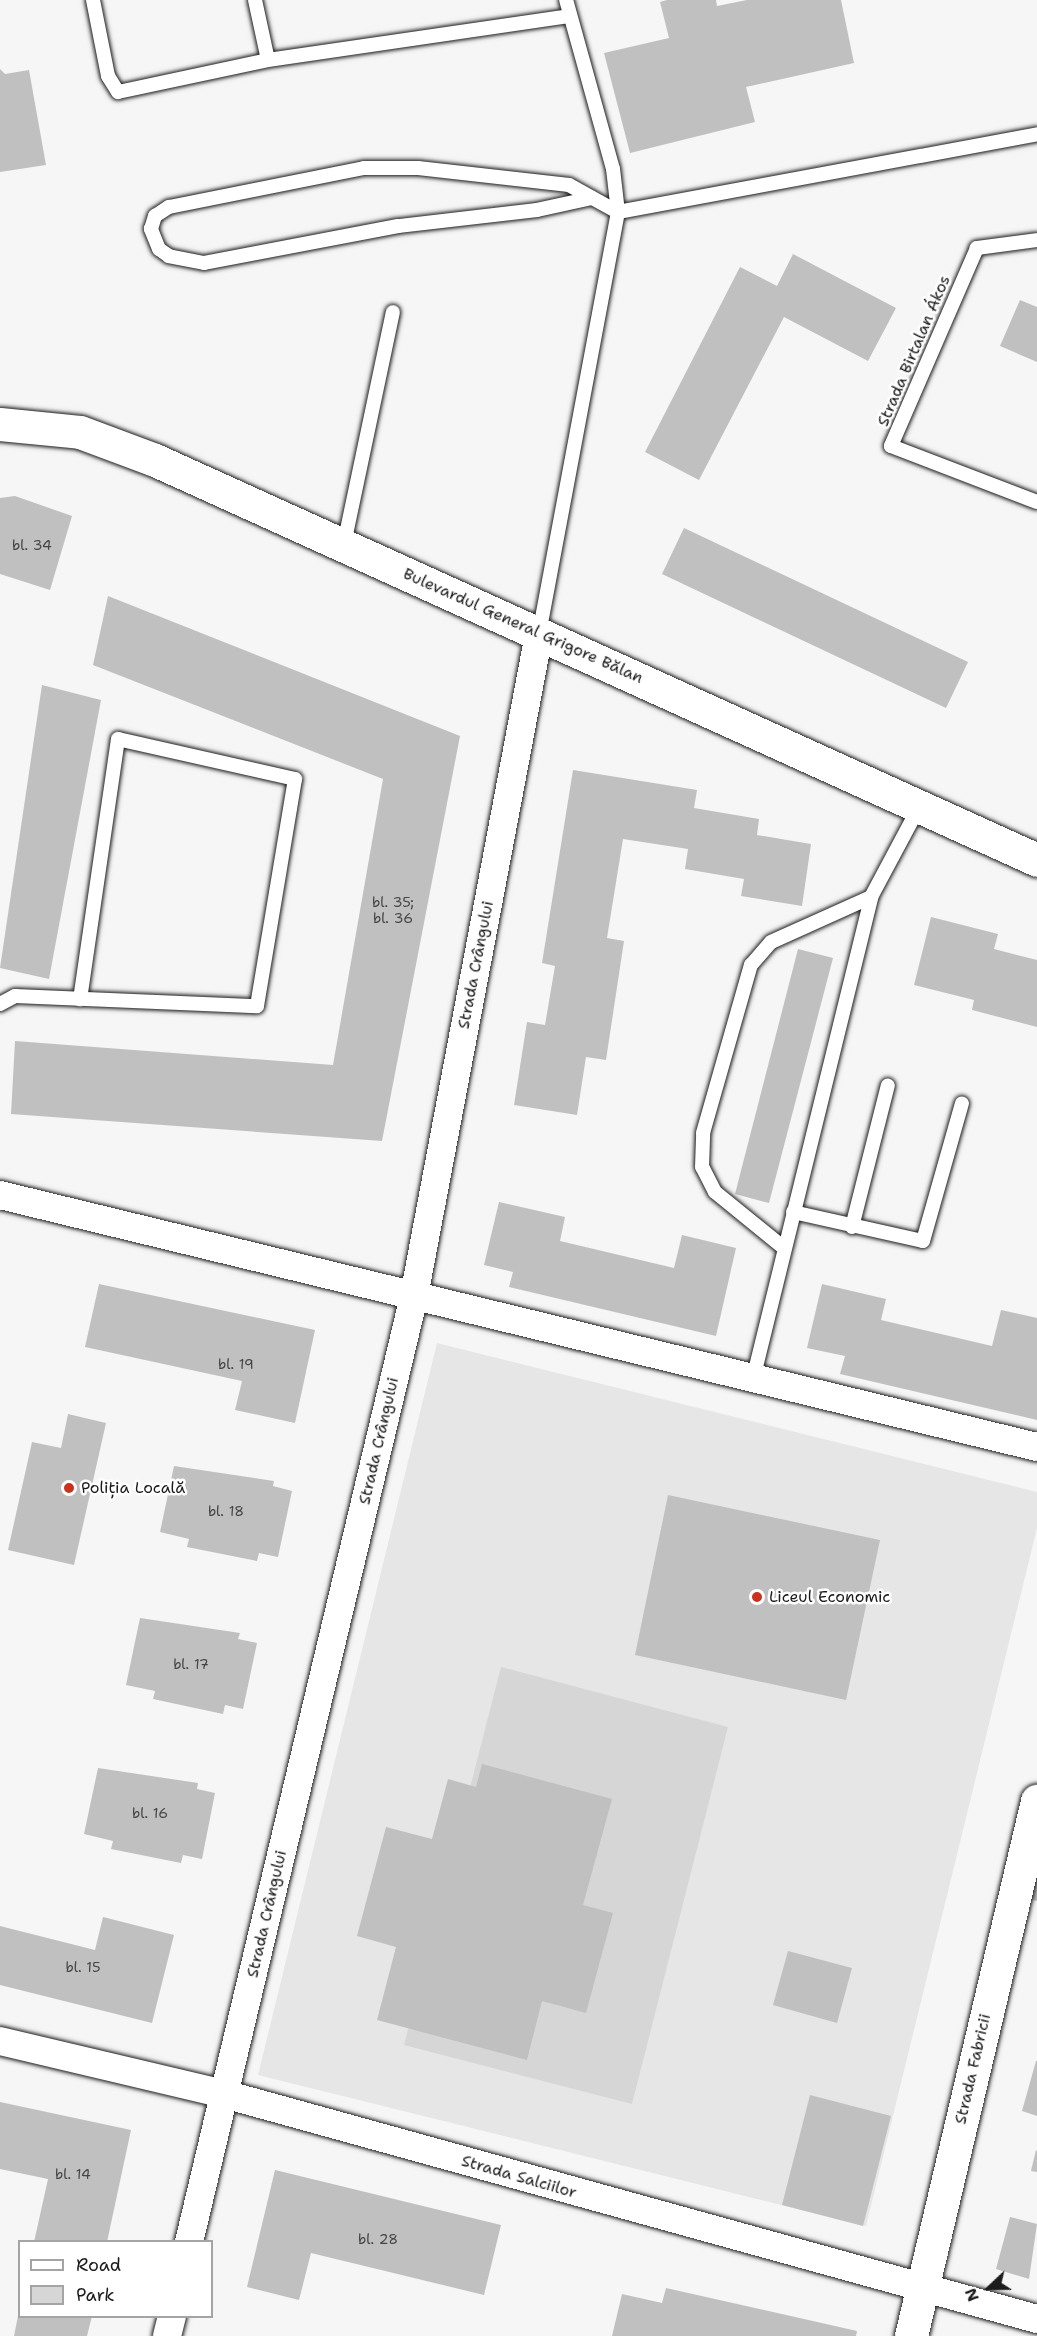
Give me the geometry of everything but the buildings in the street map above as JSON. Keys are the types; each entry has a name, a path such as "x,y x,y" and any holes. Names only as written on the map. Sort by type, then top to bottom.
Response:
{"main road":[{"name":"Bulevardul General Grigore Bălan","path":"0,424 80,432 118,445 344,544 539,634 920,804 1037,860"},
{"name":"Strada Fabricii","path":"910,2336 1037,1801"}],"street":[{"name":"Strada Crângului","path":"189,2240 414,1296 539,634"},
{"path":"0,1195 1037,1447"},
{"name":"Strada Salciilor","path":"0,2041 224,2094 921,2290 1037,2319"},
{"path":"167,2336 172,2318"}],"lane":[{"path":"93,0 108,76 118,92 268,60 568,15"},
{"path":"255,0 268,60"},
{"path":"539,634 618,212 613,169 568,15 566,0"},
{"path":"592,198 537,210 398,226 204,264 169,256 159,249 152,229 155,216 169,207 387,166 569,185 618,212 1037,134"},
{"name":"Strada Birtalan Ákos","path":"1037,240 977,248 891,446 1037,502"},
{"path":"344,544 393,312"},
{"path":"0,1004 15,996 80,999 257,1006 295,779 118,740 80,999"},
{"path":"753,1379 871,897 920,804"},
{"path":"784,1248 715,1192 702,1167 703,1133 751,965 771,942 871,897"},
{"path":"852,1227 888,1085"},
{"path":"793,1212 913,1242 929,1235 962,1103"}],"shaded area":[{"path":"437,1343 1037,1492 1037,1528 866,2226 258,2075"}],"green space":[{"path":"501,1667 728,1727 632,2104 404,2045"}],"place":[{"name":"Poliția Locală","path":"69,1488"},
{"name":"Liceul Economic","path":"757,1597"}]}
